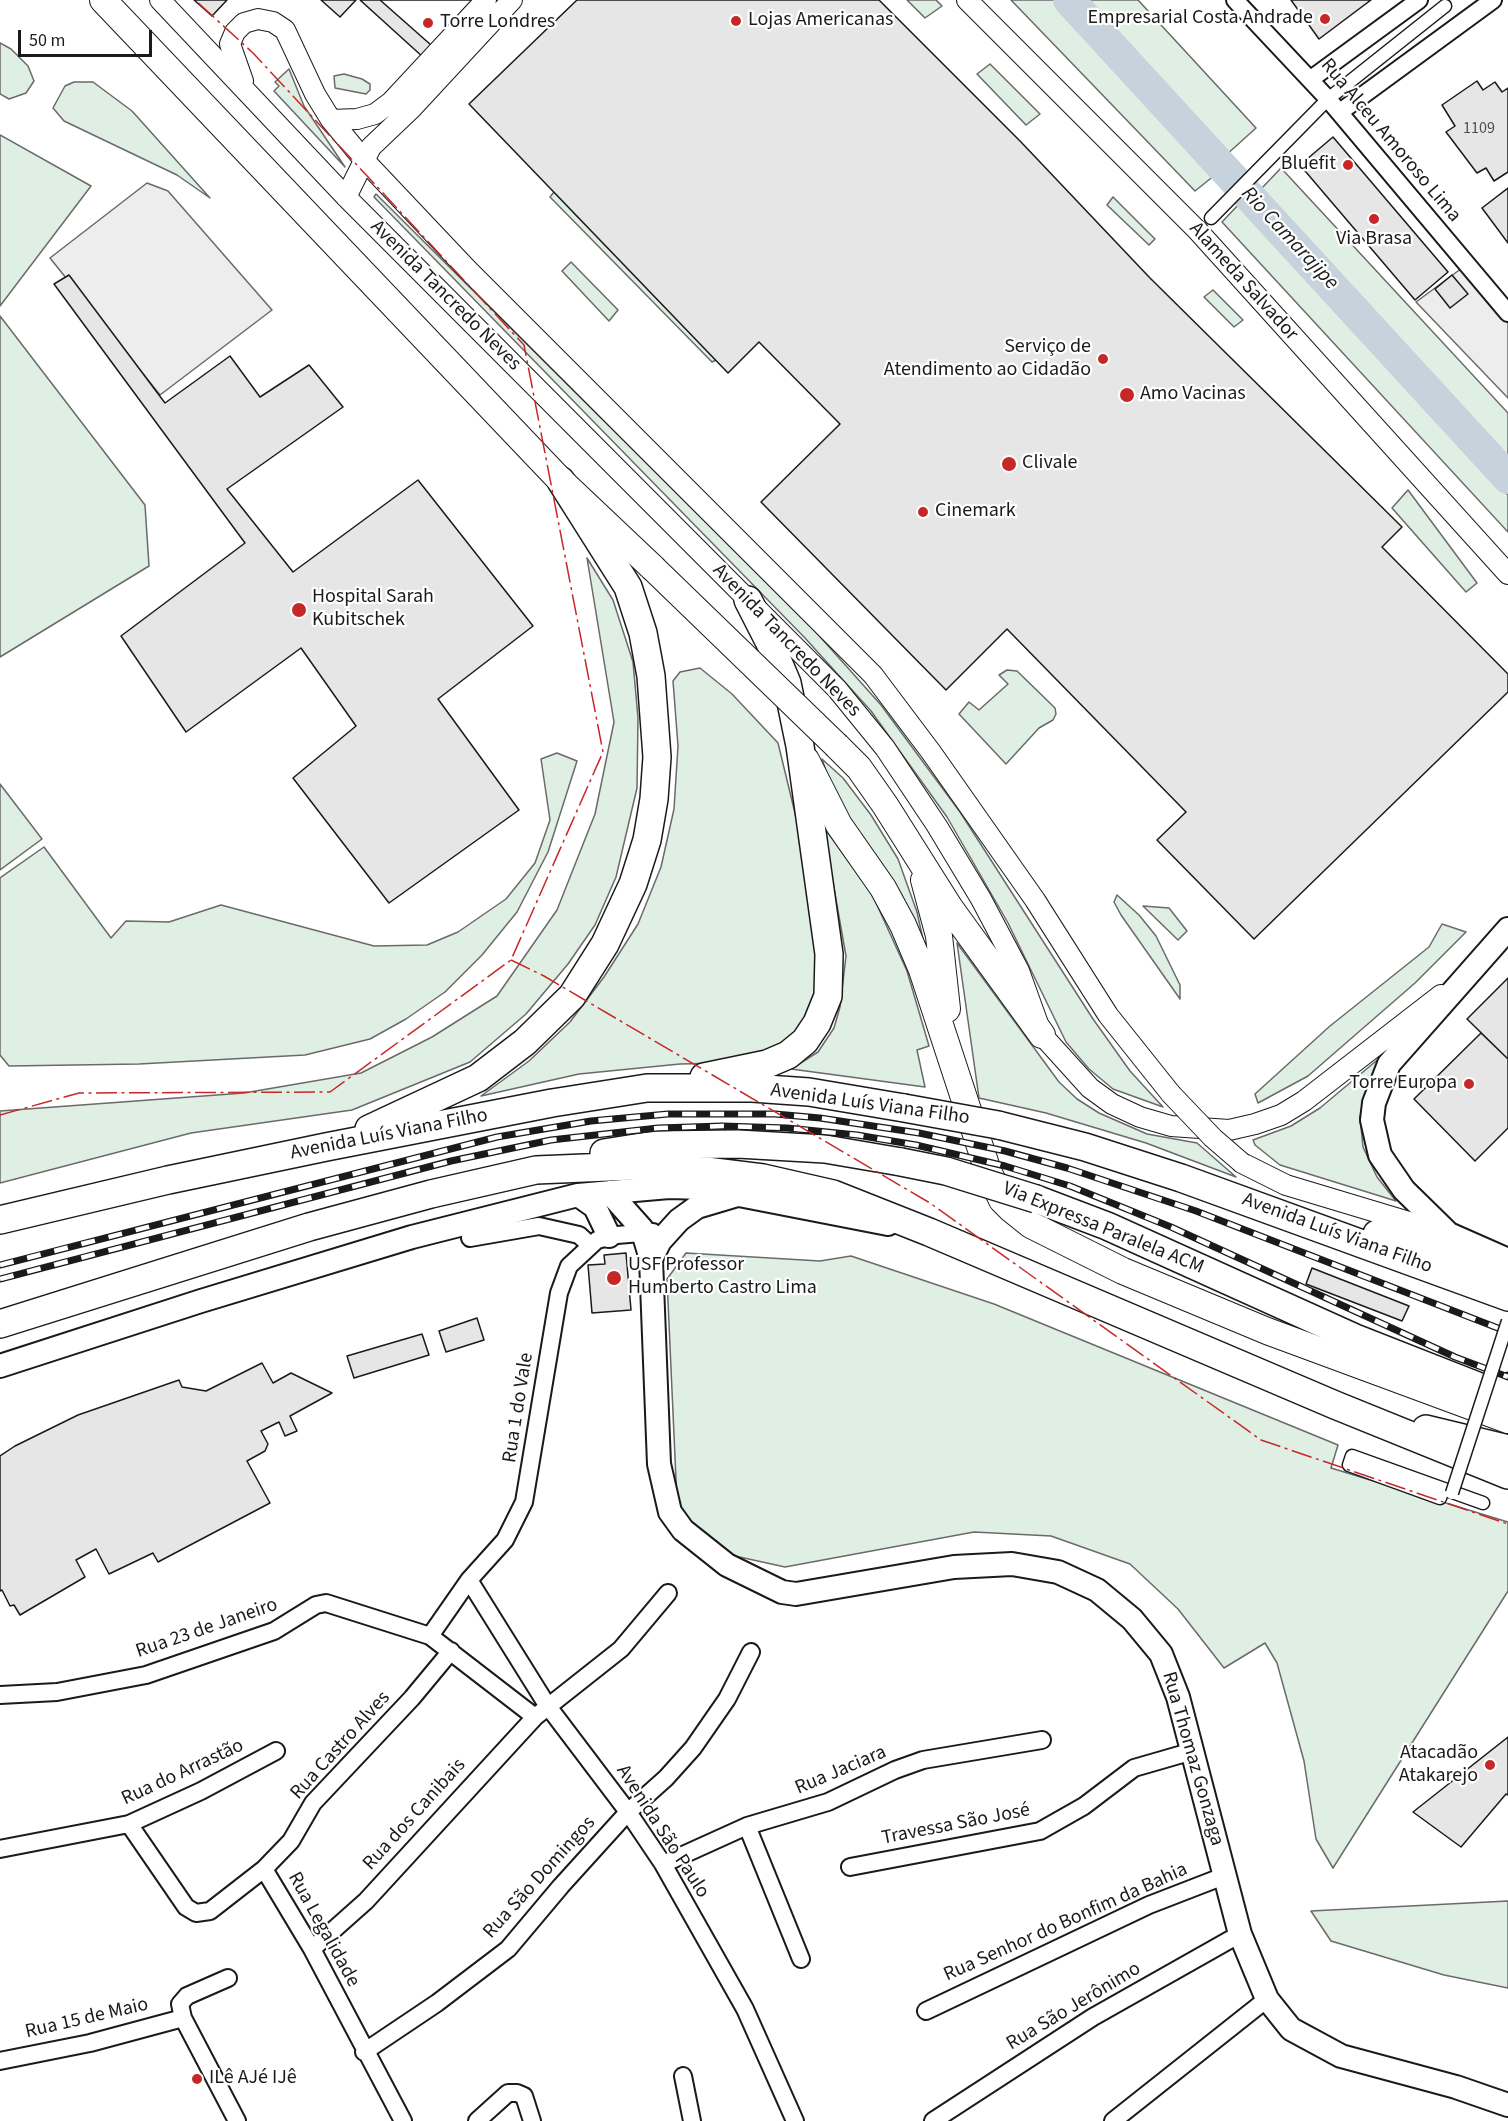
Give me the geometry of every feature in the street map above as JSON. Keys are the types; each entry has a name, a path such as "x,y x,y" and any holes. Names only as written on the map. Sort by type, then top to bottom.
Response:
{"highway":[{"path":"326,1148 478,1078 525,1042 572,996 605,944 633,884 646,840 654,799 657,757 651,676 643,633 628,587 561,482"},
{"path":"646,1088 767,1064 788,1055 805,1041 818,1023 828,996 829,954 800,746 787,683 748,600"},
{"name":"Avenida Luís Viana Filho","path":"0,1220 168,1180 552,1103 646,1088 752,1088 809,1092 904,1108 998,1125 1085,1147 1272,1209 1508,1297"},
{"name":"Via Expressa Paralela ACM","path":"536,1170 595,1154 654,1145 696,1144 825,1149 955,1174 1036,1199 1107,1226 1366,1342 1498,1391"},
{"path":"0,1324 309,1227 431,1194 536,1170 657,1165 763,1178 833,1194 929,1232 1335,1405 1508,1475"},
{"path":"1272,1209 1425,1245 1508,1273"},
{"path":"1335,1405 1508,1449"}],"main road":[{"name":"Avenida Tancredo Neves","path":"103,0 561,482 859,768 913,846 951,908 1042,1035"},
{"path":"800,746 838,825 883,888 903,925 922,970 996,1189 1011,1209 1032,1225 1124,1271 1267,1331 1508,1420"},
{"path":"913,846 939,936 956,1076"},
{"path":"1508,929 1458,983 1389,1064 1374,1103 1372,1120 1380,1155 1390,1172 1449,1234 1508,1260"},
{"path":"0,1366 201,1301 412,1237 578,1195 669,1187 703,1188 744,1194 929,1232"},
{"name":"Rua Thomaz Gonzaga","path":"609,1192 635,1218 643,1232 651,1259 659,1464 670,1512 683,1530 728,1564 782,1592 796,1594 954,1567 1012,1564 1058,1572 1097,1590 1132,1619 1161,1654 1178,1697 1240,1934 1268,1999 1291,2028 1341,2056 1456,2087 1508,2105"},
{"path":"651,1259 666,1233 697,1207 744,1194"},
{"path":"578,1195 595,1207 600,1241"}],"street":[{"name":"Avenida Tancredo Neves","path":"160,0 346,197 837,689 885,748 987,909 1018,971 1042,1035 1090,1088 1112,1104 1140,1117 1171,1126 1229,1130 1281,1115 1304,1101 1458,983"},
{"path":"331,120 357,119 375,114 391,102 486,0"},
{"name":"Alameda Salvador","path":"968,0 1198,231 1508,574"},
{"name":"Rua Alceu Amoroso Lima","path":"1235,0 1340,112 1508,313"},
{"path":"1311,79 1419,0"},
{"path":"1340,112 1493,0"},
{"path":"346,197 371,147 507,3"},
{"path":"1211,218 1328,99 1445,6"},
{"path":"247,90 230,44 235,32 244,23 258,19 273,22 285,30 315,94 331,120 364,160 468,270 873,675 931,752 1035,900 1108,1015 1171,1094 1213,1138 1242,1163 1261,1175 1286,1185 1449,1234"},
{"path":"470,1238 539,1226 600,1241 643,1232 666,1233"},
{"name":"Rua 1 do Vale","path":"430,1636 469,1580 506,1540 524,1502 563,1277 575,1258 600,1241"},
{"path":"1498,1391 1508,1321"},
{"path":"1452,1493 1498,1391 1508,1379"},
{"path":"1363,1463 1442,1492 1440,1498 1349,1466 1352,1456 1483,1503"},
{"name":"Avenida São Paulo","path":"469,1580 541,1711 628,1812 663,1864 745,2009 795,2121"},
{"name":"Rua dos Canibais","path":"312,1949 366,1901 417,1842 541,1711 621,1649 668,1593"},
{"name":"Rua 23 de Janeiro","path":"0,1695 57,1692 146,1675 274,1631 316,1605 326,1603 430,1636 541,1711"},
{"name":"Rua Castro Alves","path":"264,1869 291,1841 313,1803 412,1698 451,1651"},
{"name":"Rua São Domingos","path":"364,2052 437,2003 508,1949 628,1812 666,1778 693,1748 716,1717 751,1652"},
{"name":"Rua Jaciara","path":"663,1864 747,1826 828,1802 895,1770 923,1760 1042,1740"},
{"name":"Rua do Arrastão","path":"0,1849 129,1824 201,1791 276,1751"},
{"name":"Travessa São José","path":"850,1867 1040,1831 1084,1806 1134,1768 1193,1751"},
{"name":"Rua Legalidade","path":"129,1824 186,1907 196,1913 210,1911 264,1869 312,1949 364,2052 403,2121"},
{"path":"747,1826 801,1959"},
{"name":"Rua Senhor do Bonfim da Bahia","path":"926,2011 1149,1905 1224,1876"},
{"name":"Rua São Jerônimo","path":"933,2121 1093,2017 1240,1934"},
{"path":"228,1978 181,2001 183,2018 234,2120"},
{"path":"1113,2121 1268,1999"},
{"name":"Rua 15 de Maio","path":"0,2061 90,2043 183,2018"},
{"path":"683,2076 692,2121"},
{"path":"477,2121 508,2094 517,2093 524,2096 532,2121"}],"green space":[{"path":"907,0 936,0 942,6 925,18"},
{"path":"1011,0 1053,0 1215,175 1195,191"},
{"path":"1085,0 1138,0 1256,128 1225,156"},
{"path":"0,43 11,49 28,66 34,81 26,93 9,99 0,94"},
{"path":"990,64 1040,114 1026,125 977,74"},
{"path":"289,69 304,106 345,167 274,91 279,86 275,82"},
{"path":"344,74 362,79 370,84 370,90 366,94 335,88 334,76"},
{"path":"74,82 93,82 132,111 210,198 177,175 64,121 53,108 65,86"},
{"path":"0,135 91,186 0,306"},
{"path":"1281,168 1508,413 1508,461 1261,189"},
{"path":"554,192 716,360 712,362 550,197"},
{"path":"376,194 814,630 881,705 960,812 1093,1019 1130,1071 1163,1107 1113,1089 1089,1069 1066,1042 1008,923 947,817 871,711 805,638 374,197"},
{"path":"1113,197 1155,239 1149,245 1107,205"},
{"path":"1240,203 1508,495 1508,532 1222,222"},
{"path":"571,262 618,310 609,321 562,271"},
{"path":"1213,290 1243,320 1234,327 1204,297"},
{"path":"0,316 145,505 149,566 0,657"},
{"path":"1408,490 1477,583 1466,592 1392,508"},
{"path":"587,558 613,600 633,662 638,718 637,788 616,877 595,925 568,964 526,1014 470,1062 352,1110 191,1133 0,1183 0,1111 244,1093 361,1073 432,1037 497,996 557,910 595,814 614,722"},
{"path":"700,668 732,694 778,743 802,842 821,980 796,1037 767,1056 724,1063 680,1064 579,1074 481,1096 529,1061 570,1022 604,977 638,924 661,867 674,809 678,746 673,681 680,672"},
{"path":"1007,670 1017,671 1055,708 1056,714 1053,720 1039,728 1006,764 959,714 969,702 979,710 1008,684 999,675"},
{"path":"557,753 577,761 548,852 517,912 482,955 445,992 406,1019 370,1039 305,1055 139,1064 9,1066 0,1055 0,878 44,847 111,938 126,921 169,922 221,905 374,946 427,945 458,932 506,899 535,863 550,820 541,759"},
{"path":"822,759 843,778 871,815 898,859 917,912 926,953 852,826 831,786"},
{"path":"0,784 42,839 0,870"},
{"path":"823,826 872,894 907,971 929,1046 917,1050 925,1087 791,1069 818,1052 834,1028 840,1007 846,956"},
{"path":"1117,895 1139,915 1156,936 1180,985 1180,999 1121,915 1114,902"},
{"path":"1143,906 1169,908 1187,931 1178,940"},
{"path":"1442,924 1466,932 1415,983 1308,1076 1258,1103 1255,1094 1330,1026 1429,947"},
{"path":"957,943 1059,1082 1077,1099 1099,1113 1147,1134 1197,1143 1236,1177 1146,1143 1046,1113 979,1098"},
{"path":"1382,1056 1366,1091 1360,1117 1363,1147 1377,1177 1396,1201 1280,1165 1255,1145 1253,1140 1291,1126 1320,1108"},
{"path":"686,1253 820,1261 851,1256 994,1304 1338,1445 1331,1468 1508,1522 1508,1591 1333,1868 1316,1839 1304,1761 1277,1663 1265,1643 1224,1668 1178,1609 1130,1564 1051,1536 974,1532 785,1567 735,1556 699,1532 677,1502 667,1279"},
{"path":"1508,1901 1508,1988 1444,1975 1331,1941 1311,1911"}],"shaded area":[{"path":"147,183 168,191 272,310 160,395 50,258"},
{"path":"1462,268 1508,322 1508,398 1416,302"}],"building":[{"path":"194,0 227,0 212,16"},
{"path":"321,0 356,0 340,17"},
{"name":"Torre Londres","path":"360,0 477,0 424,58"},
{"name":"Torre Londres","path":"380,0 472,0 431,45"},
{"path":"577,0 879,0 1021,142 1150,278 1402,527 1382,547 1508,674 1508,692 1254,939 1157,840 1186,812 1007,629 946,690 761,502 840,424 759,342 728,373 469,104"},
{"name":"Empresarial Costa Andrade","path":"1291,0 1371,0 1319,39"},
{"path":"1477,81 1483,90 1495,82 1502,92 1508,88 1508,172 1494,181 1486,168 1477,173 1446,132 1455,126 1442,105"},
{"name":"Via Brasa","path":"1333,137 1448,272 1415,300 1300,165"},
{"path":"1508,188 1508,243 1482,208"},
{"name":"Hospital Sarah Kubitschek","path":"69,275 165,403 230,356 260,397 309,365 343,407 227,489 293,572 418,480 533,626 438,699 519,810 389,903 293,778 356,726 301,648 186,732 121,636 245,543 54,284"},
{"path":"1452,275 1468,294 1450,308 1435,289"},
{"path":"1508,978 1508,1059 1467,1019"},
{"name":"Torre Europa","path":"1481,1033 1508,1059 1508,1128 1475,1161 1414,1099"},
{"path":"626,1253 631,1310 592,1313 588,1265 605,1264 604,1255"},
{"path":"1312,1268 1409,1306 1402,1321 1306,1284"},
{"path":"477,1318 484,1340 446,1352 439,1331"},
{"path":"422,1334 429,1355 354,1378 347,1356"},
{"path":"262,1363 273,1383 291,1373 332,1393 290,1416 297,1431 285,1436 279,1422 261,1431 268,1444 265,1451 247,1461 270,1503 158,1562 153,1553 109,1574 96,1549 76,1560 85,1577 20,1615 14,1605 10,1606 2,1590 0,1591 0,1456 15,1446 78,1415 179,1380 182,1387 206,1391"},
{"name":"Atacadão Atakarejo","path":"1508,1737 1508,1795 1506,1794 1461,1847 1413,1812"}],"waterway":[{"name":"Rio Camarajipe","path":"1069,0 1508,478"}],"railway":[{"path":"0,1265 497,1137 591,1121 668,1114 775,1114 820,1118 919,1133 1005,1151 1067,1168 1196,1211 1508,1332"},
{"path":"0,1279 451,1161 551,1140 658,1128 722,1126 787,1128 857,1135 916,1145 1005,1166 1070,1186 1171,1227 1455,1357 1508,1377"}],"power":[{"path":"0,1115 79,1093 330,1092 511,960 603,752 524,345 253,53 195,0"},
{"path":"511,960 544,976 930,1203 1261,1440 1508,1524"}],"place":[{"name":"Empresarial Costa Andrade","path":"1325,19"},
{"name":"Lojas Americanas","path":"736,21"},
{"name":"Torre Londres","path":"428,23"},
{"name":"Bluefit","path":"1348,165"},
{"name":"Via Brasa","path":"1374,219"},
{"name":"Serviço de Atendimento ao Cidadão","path":"1103,359"},
{"name":"Amo Vacinas","path":"1127,395"},
{"name":"Clivale","path":"1009,464"},
{"name":"Cinemark","path":"923,512"},
{"name":"Hospital Sarah Kubitschek","path":"299,610"},
{"name":"Torre Europa","path":"1469,1084"},
{"name":"USF Professor Humberto Castro Lima","path":"614,1278"},
{"name":"Atacadão Atakarejo","path":"1490,1765"},
{"name":"ILê AJé IJê","path":"197,2079"}]}
